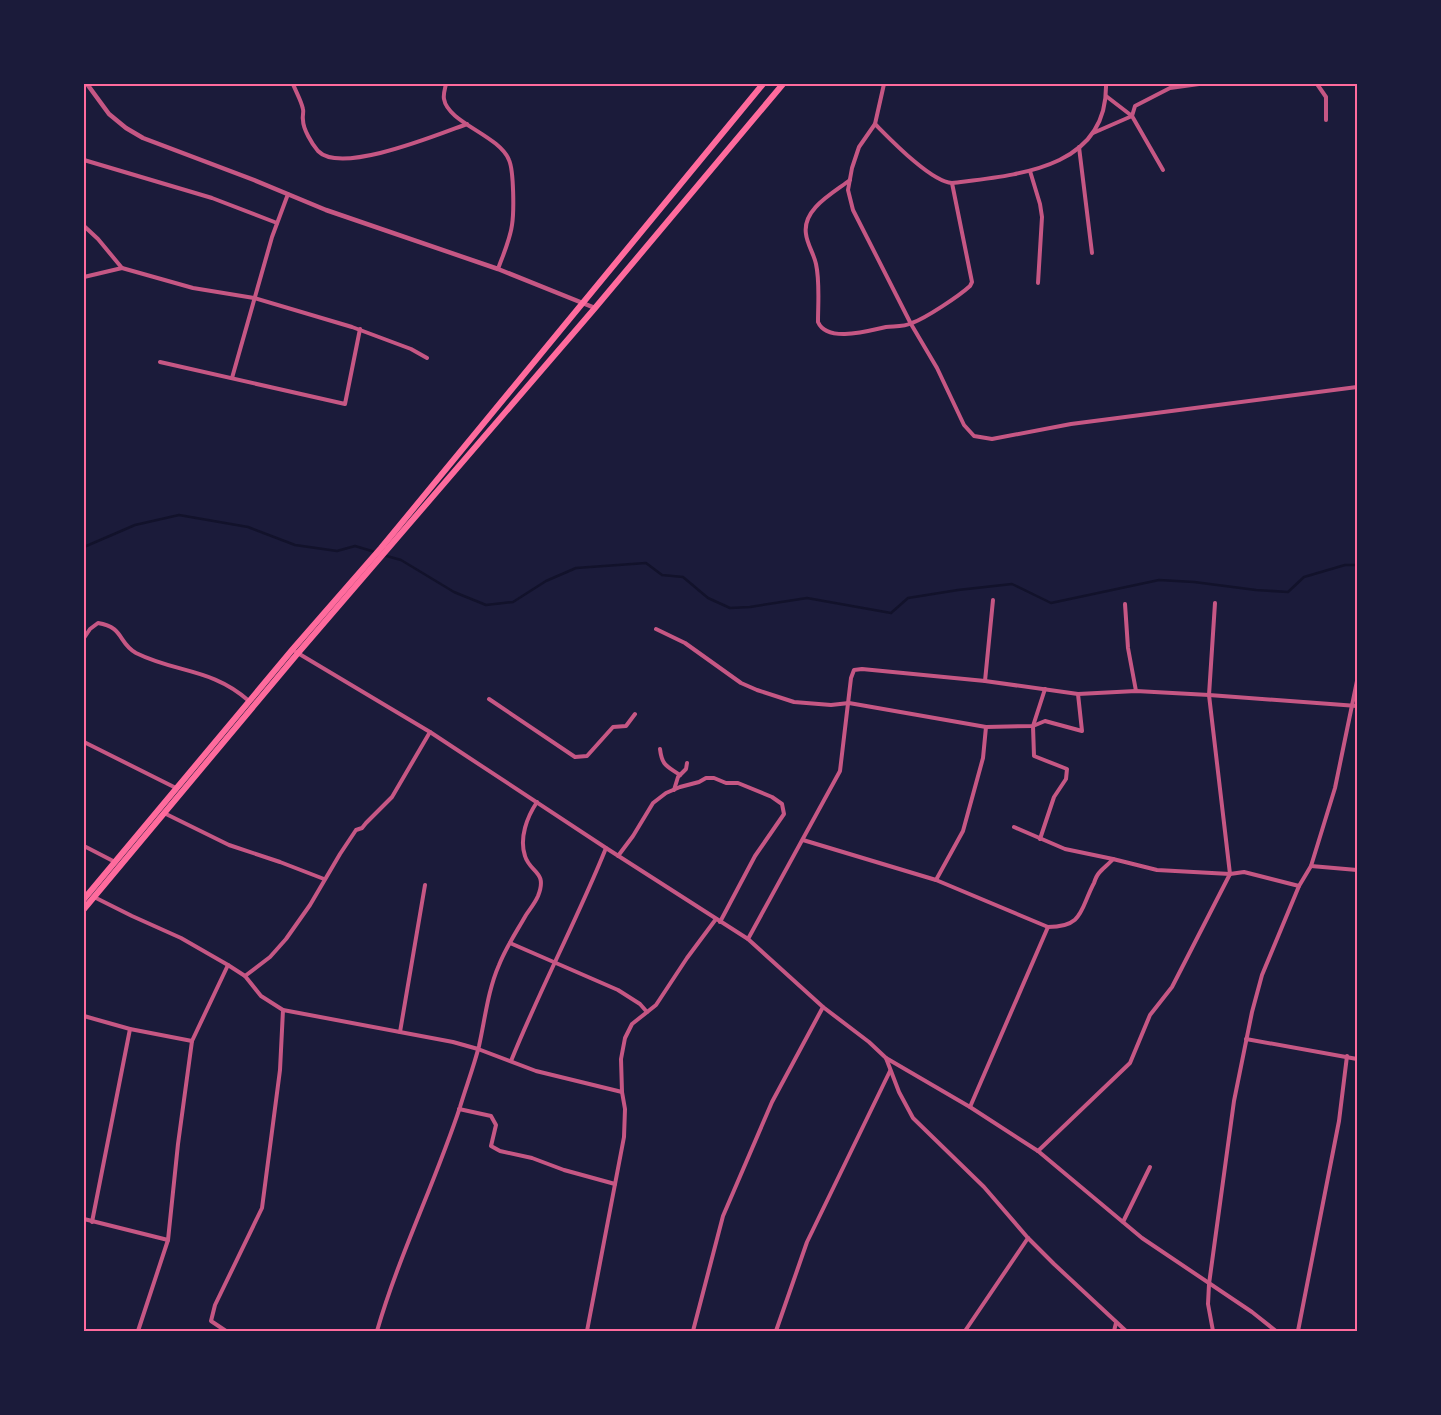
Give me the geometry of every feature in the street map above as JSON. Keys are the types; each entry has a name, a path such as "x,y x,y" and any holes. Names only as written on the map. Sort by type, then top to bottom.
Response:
{"highway":[{"path":"383,550 582,303 763,84"},
{"path":"84,899 249,702 595,308 783,84"},
{"path":"84,909 295,651"}],"street":[{"path":"87,84 109,114 126,128 144,138 326,210 498,269 595,308"},
{"path":"293,84 303,110 303,122 314,146 320,153 335,158 361,157 396,150 467,124"},
{"path":"446,84 443,97 447,107 457,118 480,132 501,150 510,162 512,225 498,269"},
{"path":"884,84 875,124 859,147 850,180 848,190 853,210 911,324 937,368 964,425 974,436 992,439 1071,424 1357,388"},
{"path":"875,124 910,158 944,182 952,183 1008,176 1030,171 1064,158 1087,142 1097,128 1106,96 1106,84"},
{"path":"1093,133 1132,116 1135,106 1170,88 1198,84"},
{"path":"1317,84 1326,97 1326,120"},
{"path":"1106,96 1132,116 1163,170"},
{"path":"1079,147 1092,253"},
{"path":"84,160 212,198 277,223"},
{"path":"1030,171 1042,217 1038,282"},
{"path":"850,180 817,205 810,214 806,224 806,235 817,271 818,322 826,332 863,333 886,327 911,324 967,289 972,282 952,183"},
{"path":"232,378 254,298 288,194"},
{"path":"84,226 98,238 122,268"},
{"path":"84,277 122,268 193,288 254,298 360,330 411,349 427,358"},
{"path":"160,362 345,404 360,330"},
{"path":"985,681 993,600"},
{"path":"1038,1152 1130,1063 1150,1014 1172,987 1230,874 1209,695 1215,603"},
{"path":"1125,604 1128,648 1136,691"},
{"path":"84,638 98,622 106,624 119,632 127,646 133,651 159,662 223,682 236,690 249,702"},
{"path":"656,629 684,643 741,683 756,690 794,702 831,705 849,703 986,727 1033,726 1046,721 1082,731 1078,694"},
{"path":"295,651 430,732 748,939 822,1007 869,1042 886,1058 970,1107 1038,1152 1142,1238 1252,1312 1276,1331"},
{"path":"748,939 840,771 851,678 854,670 862,669 985,681 1078,694 1136,691 1357,706"},
{"path":"1213,1331 1208,1304 1210,1284 1234,1101 1246,1039 1262,975 1299,886 1311,866 1335,788 1357,680"},
{"path":"1040,839 1054,797 1066,779 1067,769 1040,760 1034,756 1033,726 1045,689"},
{"path":"489,699 575,757 581,758 587,756 613,727 626,726 635,714"},
{"path":"936,880 963,831 983,758 986,727"},
{"path":"245,976 270,956 286,939 310,905 324,879 356,830 362,828 392,797 430,732"},
{"path":"84,742 176,788"},
{"path":"660,749 661,760 680,775"},
{"path":"674,790 680,775 686,769 687,762"},
{"path":"587,1331 624,1137 625,1108 622,1092 621,1059 625,1038 632,1024 656,1006 687,958 718,920 755,856 784,814 782,804 772,797 738,783 726,783 714,778 706,778 692,785 666,793 653,803 618,856"},
{"path":"377,1331 388,1292 459,1109 478,1049 494,978 510,943 537,898 541,886 540,876 524,855 525,827 529,814 537,802"},
{"path":"164,813 229,845 324,879"},
{"path":"1014,827 1064,849 1157,870 1230,874 1244,872 1299,886"},
{"path":"803,840 936,880 1048,927 1070,923 1079,917 1099,873 1113,859"},
{"path":"84,846 115,862"},
{"path":"511,1061 534,1004 578,915 606,848"},
{"path":"1311,866 1357,870"},
{"path":"400,1032 425,885"},
{"path":"94,897 181,938 228,965 245,976 261,996 283,1010 478,1049 536,1071 622,1092"},
{"path":"970,1107 1048,927"},
{"path":"510,943 618,990 640,1004 647,1012"},
{"path":"138,1331 168,1240 178,1144 192,1041 228,965"},
{"path":"693,1331 723,1216 772,1102 822,1007"},
{"path":"226,1331 211,1321 216,1305 262,1208 280,1070 283,1010"},
{"path":"84,1016 130,1029 192,1041"},
{"path":"92,1222 130,1029"},
{"path":"1246,1039 1357,1059"},
{"path":"1298,1331 1339,1121 1348,1056"},
{"path":"886,1058 905,1106 913,1118 984,1187 1028,1238 1126,1331"},
{"path":"776,1331 807,1242 890,1072"},
{"path":"459,1109 491,1116 496,1125 491,1146 500,1151 532,1158 564,1170 615,1184"},
{"path":"1122,1222 1150,1167"},
{"path":"84,1219 168,1240"},
{"path":"965,1331 1028,1238"},
{"path":"1114,1331 1116,1323"}],"waterway":[{"path":"84,547 135,525 179,515 248,527 295,545 337,551 355,546 375,552"},
{"path":"383,555 401,560 454,592 486,605 513,602 546,581 576,568 646,563 662,575 683,577 708,598 730,608 750,607 807,598 891,613 908,598 1012,584 1051,603 1159,580 1288,592 1304,577 1345,565 1357,565"}]}
